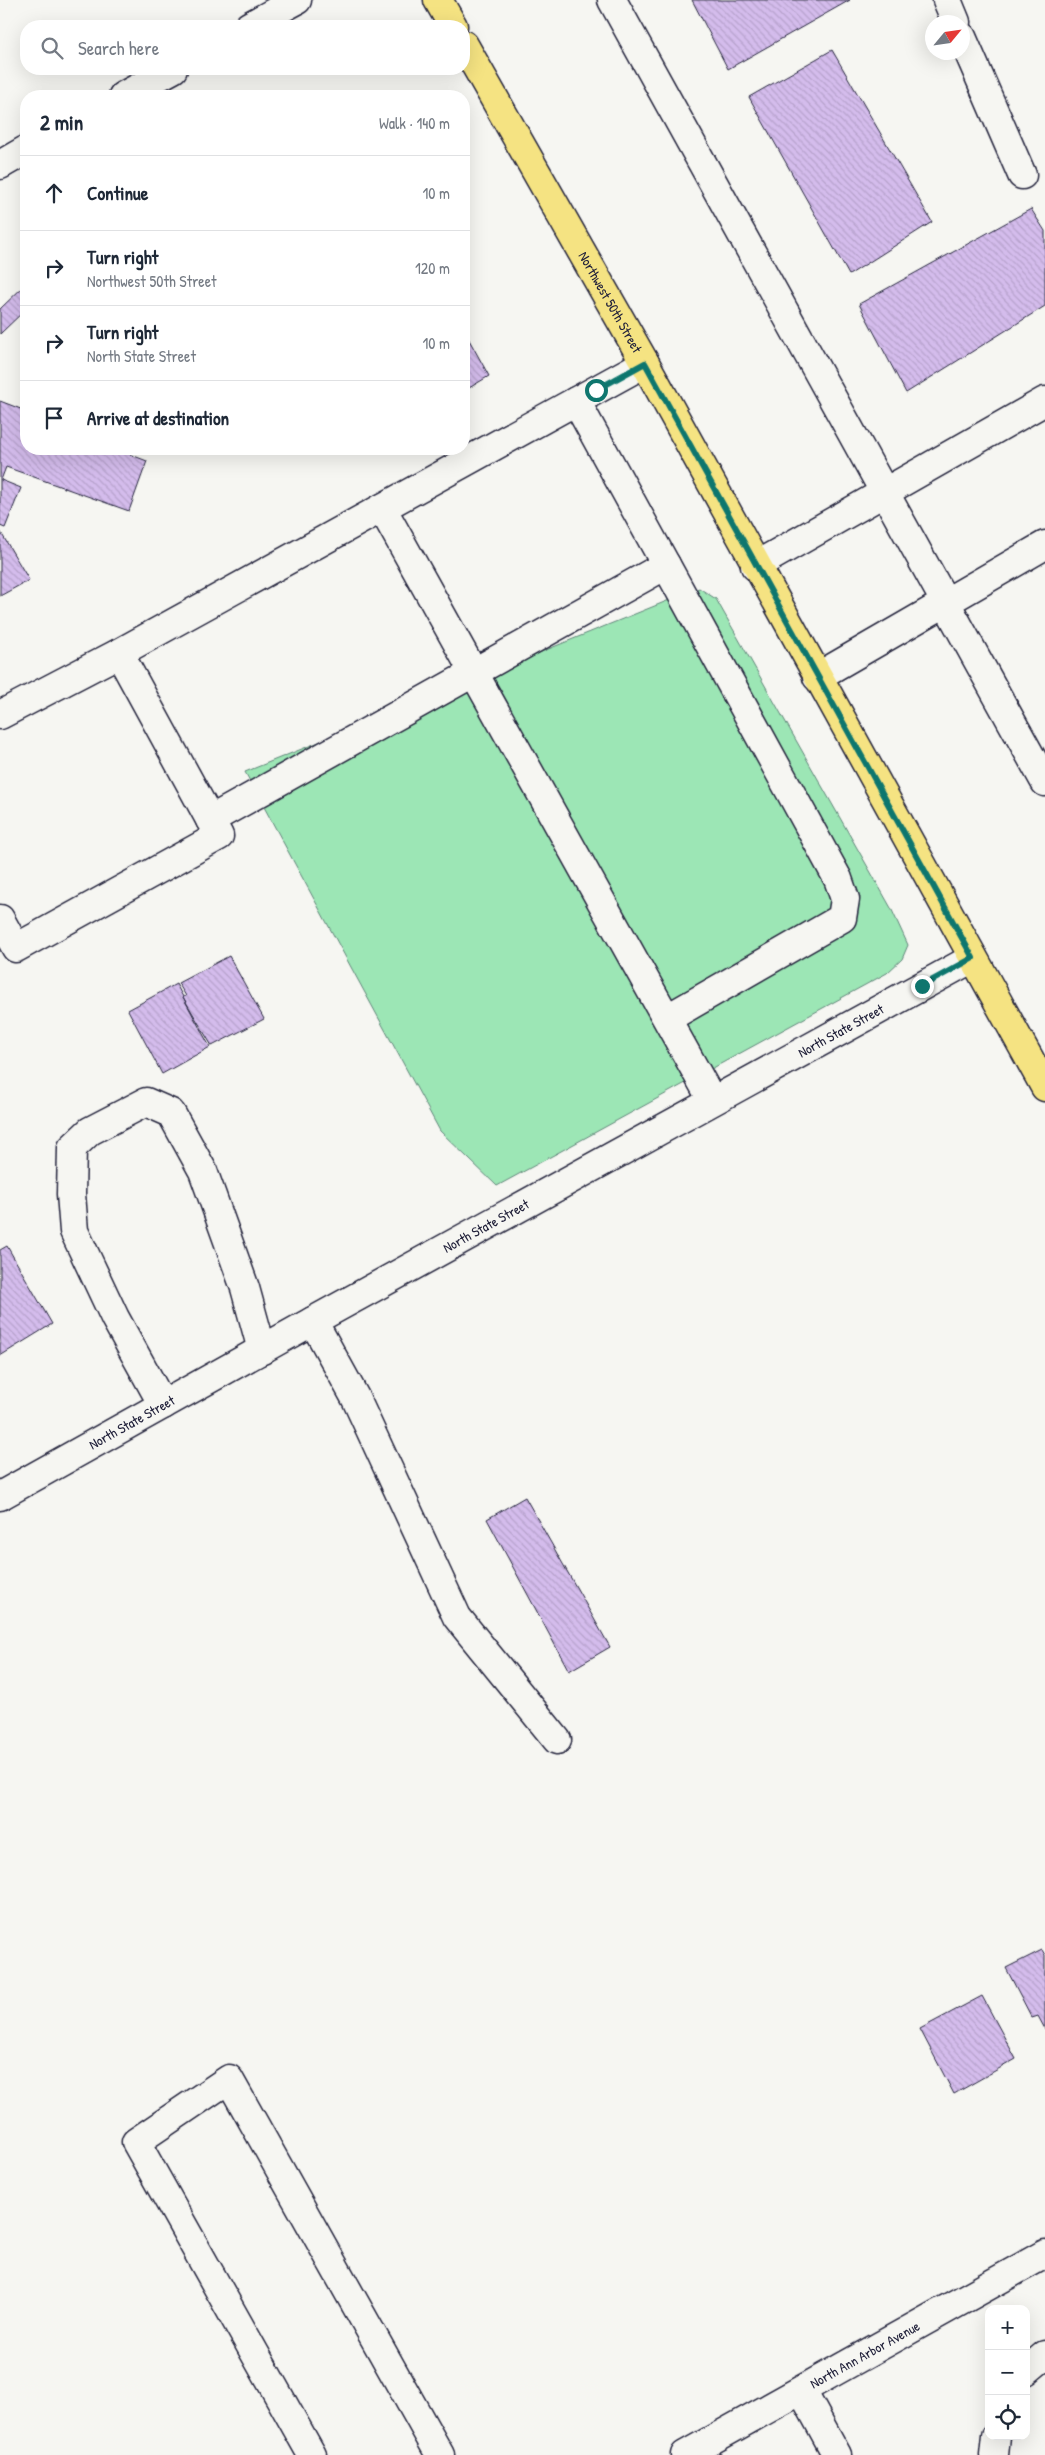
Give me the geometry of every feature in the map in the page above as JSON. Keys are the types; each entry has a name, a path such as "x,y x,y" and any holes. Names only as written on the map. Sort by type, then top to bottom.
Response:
{"main road":[{"path":"438,0 450,20"},
{"name":"Northwest 50th Street","path":"470,56 645,363 755,566 1045,1087"}],"street":[{"path":"260,20 297,0"},
{"path":"612,0 1045,782"},
{"path":"946,0 953,15"},
{"path":"970,55 1022,175"},
{"path":"134,90 162,75"},
{"path":"0,164 20,153"},
{"path":"0,715 119,653 645,363"},
{"path":"576,401 838,879 845,899 842,918 668,1018"},
{"path":"755,566 1045,401"},
{"path":"382,508 712,1100"},
{"path":"817,677 1045,545"},
{"path":"210,820 666,566"},
{"path":"0,919 16,948 219,836 119,653"},
{"name":"North State Street","path":"0,1496 712,1100 973,958"},
{"path":"163,1405 115,1318 74,1231 71,1194 72,1148 90,1131 146,1102 171,1113 203,1171 245,1288 262,1350"},
{"path":"313,1321 356,1399 457,1616 557,1740"},
{"path":"312,2455 136,2142 229,2079 440,2455"},
{"name":"North Ann Arbor Avenue","path":"685,2455 1045,2254"},
{"path":"1030,2368 1045,2356"},
{"path":"802,2391 837,2455"},
{"path":"994,2455 996,2440"}],"green space":[{"path":"699,588 716,599 891,908 908,945 902,959 887,973 497,1186 440,1131 245,772"}],"building":[{"path":"692,0 850,0 728,69"},
{"path":"832,50 932,222 849,275 749,97"},
{"path":"1031,209 1045,231 1045,306 906,393 859,304"},
{"path":"20,290 20,315 0,334 0,309"},
{"path":"470,341 489,376 470,387"},
{"path":"0,401 20,409 20,455 132,455 147,461 129,511 6,467 1,480 21,488 5,528 0,526"},
{"path":"0,531 29,580 0,596"},
{"path":"229,956 264,1019 212,1046 183,997 186,996 178,983"},
{"path":"176,984 210,1047 162,1074 128,1010"},
{"path":"7,1246 52,1324 0,1356 0,1250"},
{"path":"525,1497 610,1647 569,1671 487,1519"},
{"path":"1042,1950 1045,1955 1045,2029 1038,2016 1032,2018 1006,1968"},
{"path":"982,1996 1016,2059 954,2094 920,2029"}],"route":[{"path":"596,390 645,363 755,566 973,958 922,986"}]}
